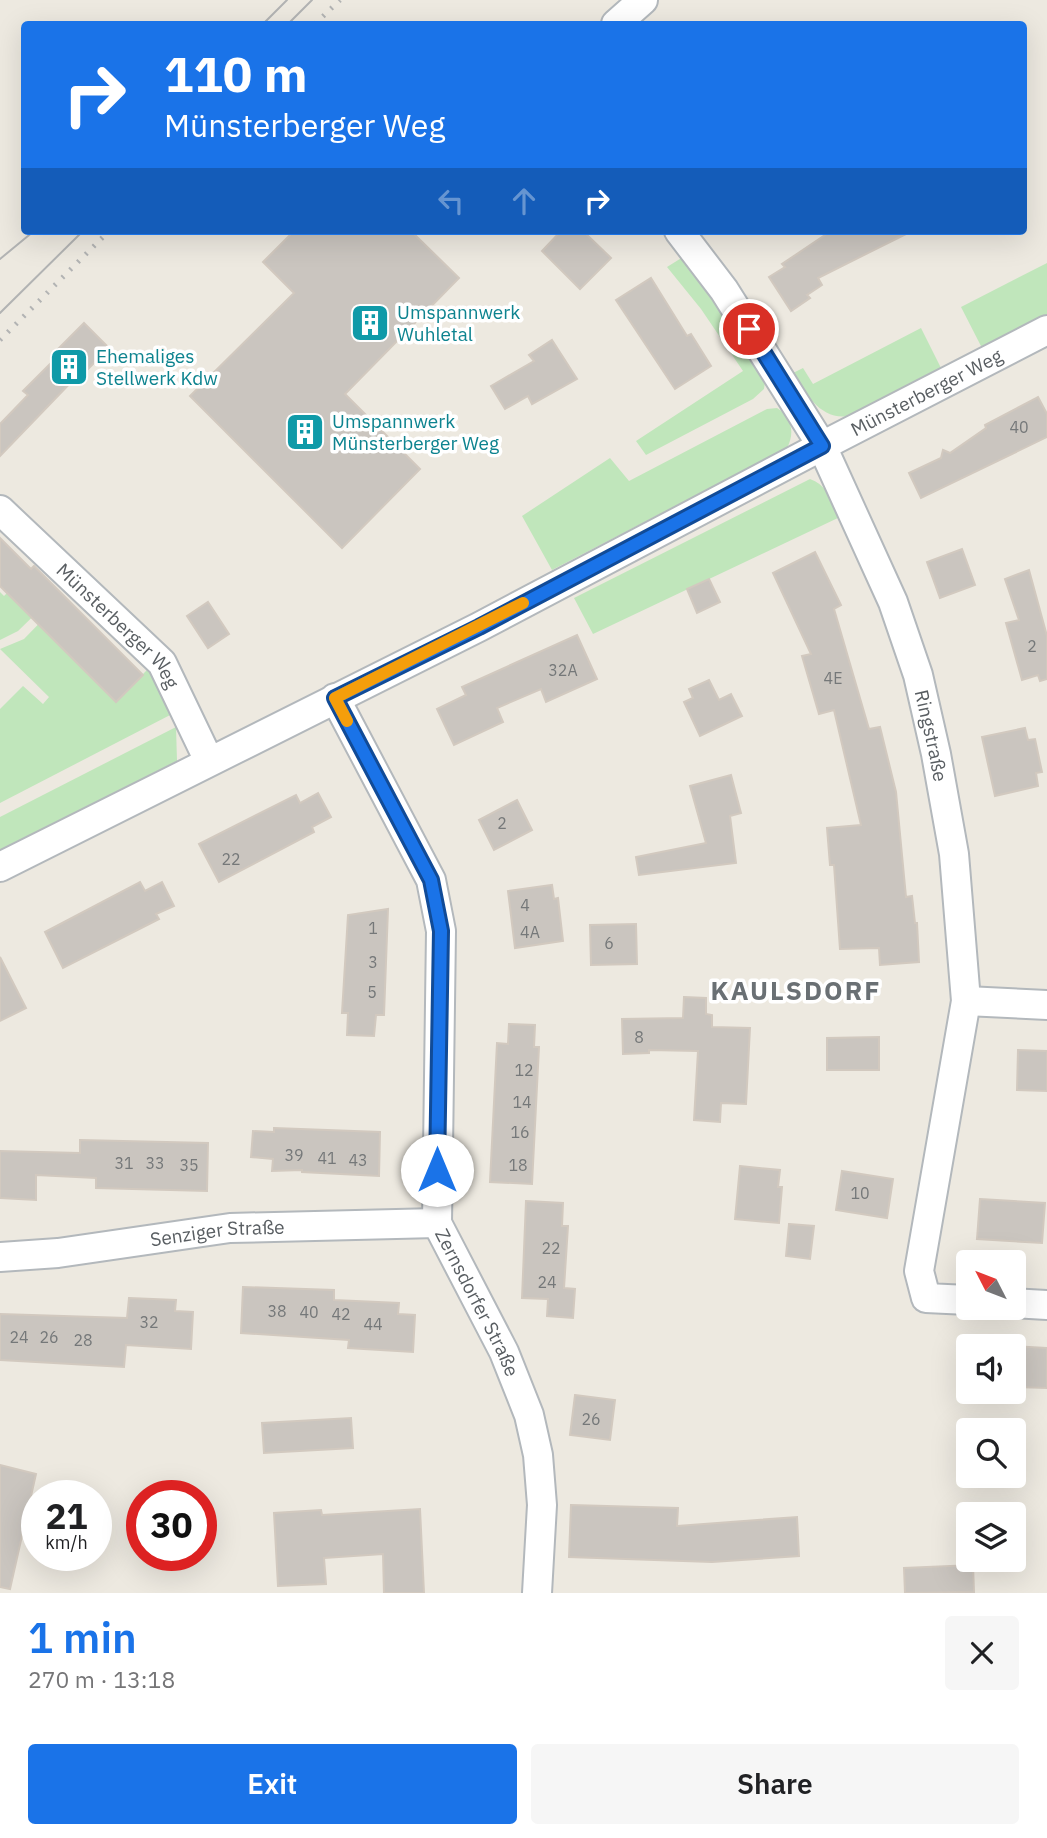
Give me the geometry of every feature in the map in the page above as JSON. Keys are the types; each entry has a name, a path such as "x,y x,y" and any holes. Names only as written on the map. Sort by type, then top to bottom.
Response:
{"street":[{"path":"619,21 643,0"},
{"name":"Ringstraße","path":"682,235 724,290 822,446 893,602 918,675 954,854 966,1001 919,1271 926,1298 956,1299"},
{"name":"Münsterberger Weg","path":"0,867 479,627 1047,330"},
{"name":"Münsterberger Weg","path":"0,510 162,663 209,761"},
{"name":"Zernsdorfer Straße","path":"335,698 431,880 441,931 437,1223 504,1352 529,1415 538,1455 542,1505 537,1593"},
{"path":"966,1001 1047,1005"},
{"name":"Senziger Straße","path":"0,1257 58,1253 230,1228 437,1223"},
{"path":"1026,1304 1047,1305"}],"green space":[{"path":"683,257 724,313 765,382 764,389 753,399 646,455 636,441 743,371 701,309 667,267"},
{"path":"1047,263 1047,315 982,348 961,307"},
{"path":"921,328 942,370 849,416 831,414 815,404 793,373 803,368 813,384"},
{"path":"777,408 786,416 791,426 787,448 552,570 522,516 610,458 629,481 767,409"},
{"path":"810,479 825,489 840,517 593,634 574,598"},
{"path":"59,591 18,631 0,640 0,592 4,596 7,593 25,611"},
{"path":"65,597 116,701 152,665 174,713 0,803 0,709 23,686 43,704 49,697 0,649 24,639"},
{"path":"176,727 177,761 0,852 0,817"}],"building":[{"path":"290,235 415,235 459,278 345,394 420,469 342,548 190,396 294,293 263,262"},
{"path":"557,235 587,235 611,258 580,289 542,251"},
{"path":"825,235 904,235 818,278 822,285 807,295 810,298 791,311 769,277 785,267 782,264"},
{"path":"651,278 687,336 691,334 711,366 675,389 616,300"},
{"name":"Ehemaliges Stellwerk Kdw","path":"84,323 109,348 80,377 78,375 0,456 0,424 28,395 23,391 55,359 53,354"},
{"path":"552,340 577,379 532,404 528,396 505,409 491,386 534,361 529,355"},
{"path":"1038,397 1047,414 1047,437 921,498 909,473 941,458 943,450 950,453 986,428 985,425"},
{"path":"0,538 31,569 34,566 143,675 116,702 0,586"},
{"path":"962,549 975,585 940,598 927,562"},
{"path":"815,552 841,605 834,609 869,729 880,727 896,792 906,897 912,896 917,923 919,962 880,965 879,948 840,949 834,865 830,865 827,828 861,825 834,710 819,714 802,656 811,654 773,573"},
{"path":"1029,570 1047,636 1047,679 1040,681 1038,675 1022,680 1006,623 1019,620 1005,579"},
{"path":"709,579 720,602 697,613 687,589"},
{"path":"208,602 229,634 208,648 187,616"},
{"path":"577,635 597,679 546,702 541,689 497,708 503,722 454,745 437,709 466,695 462,687"},
{"path":"709,680 719,700 731,694 742,716 700,736 684,702 693,698 689,689"},
{"path":"1025,728 1028,740 1035,739 1042,772 1036,773 1038,786 995,796 982,737"},
{"path":"731,775 741,813 730,816 736,863 639,875 636,857 706,843 690,786"},
{"path":"318,793 331,817 312,827 314,832 219,882 199,844 296,795 300,803"},
{"path":"517,800 532,830 494,850 479,820"},
{"path":"140,882 145,891 162,882 174,906 156,914 159,919 63,968 45,932"},
{"path":"552,885 554,899 558,898 563,941 515,948 508,891"},
{"path":"388,909 384,1015 376,1015 374,1036 347,1035 348,1013 342,1013 348,915"},
{"path":"636,924 637,964 591,965 590,925"},
{"path":"0,957 26,1008 0,1021"},
{"path":"684,997 706,998 706,1014 712,1015 712,1027 750,1028 746,1104 721,1103 720,1122 694,1120 698,1051 649,1050 649,1053 623,1054 622,1019 683,1018"},
{"path":"509,1024 535,1025 534,1047 539,1047 532,1184 490,1182 497,1043 508,1044"},
{"path":"879,1037 879,1070 827,1070 827,1038"},
{"path":"1018,1050 1047,1051 1047,1091 1017,1090"},
{"path":"274,1128 380,1132 379,1176 302,1170 272,1171 273,1159 251,1157 253,1131 274,1132"},
{"path":"80,1140 208,1143 207,1191 96,1188 96,1178 36,1175 36,1200 0,1198 0,1151 80,1153"},
{"path":"740,1166 780,1170 778,1187 782,1187 779,1223 735,1219"},
{"path":"842,1171 893,1179 887,1218 836,1210"},
{"path":"980,1199 1045,1203 1042,1243 977,1239"},
{"path":"526,1201 563,1203 562,1226 568,1226 564,1288 575,1289 573,1318 547,1316 548,1299 522,1298"},
{"path":"789,1224 814,1226 810,1259 786,1256"},
{"path":"243,1287 334,1290 334,1300 399,1303 398,1314 415,1315 413,1352 348,1348 349,1340 241,1333"},
{"path":"129,1298 176,1300 175,1311 193,1312 191,1349 126,1345 124,1367 0,1360 0,1314 127,1318"},
{"path":"1026,1347 1047,1348 1047,1388 1026,1387"},
{"path":"575,1395 615,1400 610,1440 570,1435"},
{"path":"351,1418 353,1448 264,1453 262,1423"},
{"path":"0,1465 36,1474 35,1480 21,1480 21,1540 10,1589 0,1587"},
{"path":"571,1505 678,1508 677,1526 797,1517 799,1556 712,1562 569,1557"},
{"path":"420,1509 424,1593 384,1593 383,1554 324,1558 326,1584 278,1586 274,1513 321,1510 322,1515"},
{"path":"956,1566 956,1572 973,1572 974,1592 905,1593 904,1568"}],"tram line":[{"path":"266,21 287,0"},
{"path":"291,21 312,0"},
{"path":"0,259 29,235"},
{"path":"0,313 79,235"}],"railway":[{"path":"318,21 340,0"},
{"path":"0,340 105,235"}],"slow traffic":[{"path":"347,721 335,698 523,603"}],"place":[{"name":"Umspannwerk Wuhletal","path":"370,323"},
{"name":"Ehemaliges Stellwerk Kdw","path":"69,367"},
{"name":"Umspannwerk Münsterberger Weg","path":"305,432"}],"district":[{"name":"KAULSDORF","path":"796,991"}],"route":[{"path":"437,1170 441,931 431,880 335,698 479,627 822,446 749,329"}]}
